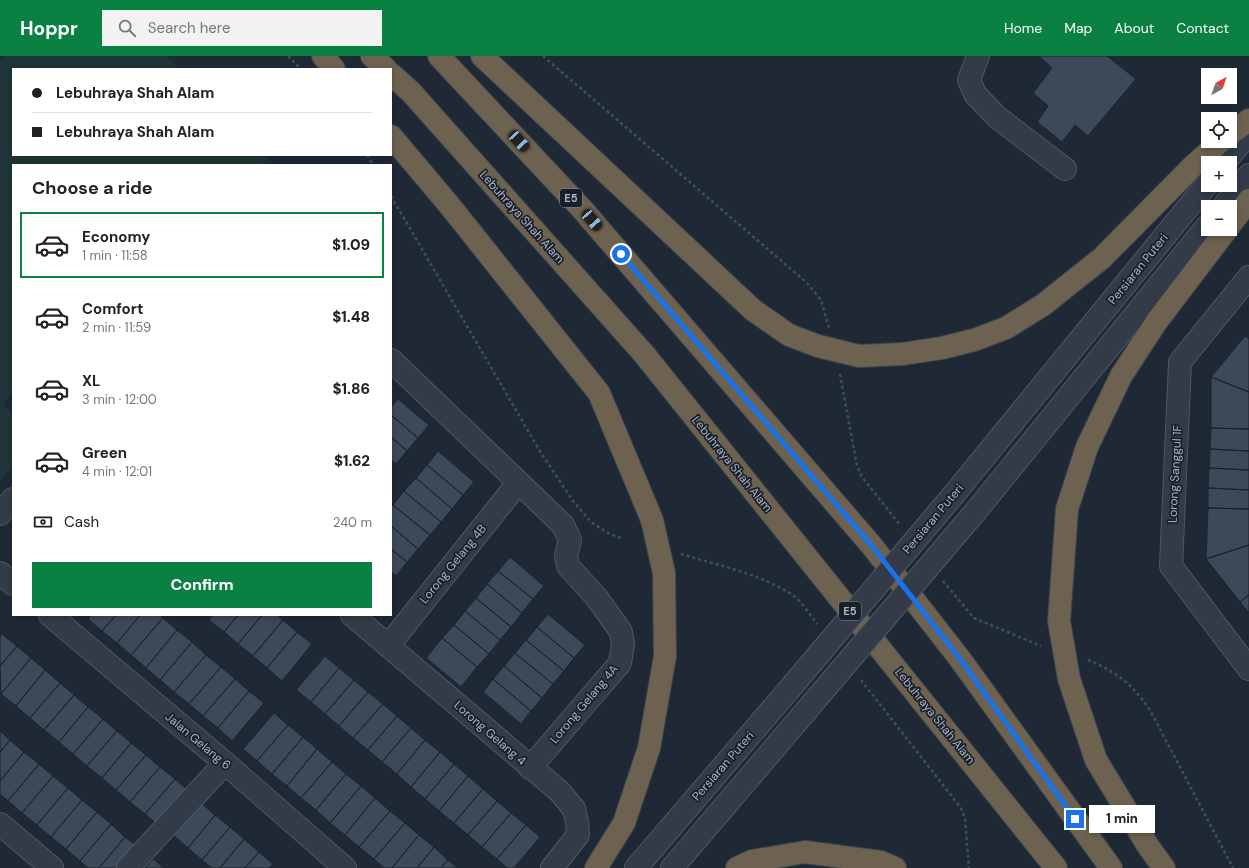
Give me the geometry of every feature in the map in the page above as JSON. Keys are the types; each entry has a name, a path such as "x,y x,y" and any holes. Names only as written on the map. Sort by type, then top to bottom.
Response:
{"highway":[{"path":"323,56 333,68"},
{"path":"372,56 385,68"},
{"name":"E5","path":"439,56 582,209 872,546 960,659 1111,868"},
{"path":"482,56 753,310 789,335 818,346 859,356 902,354 942,348 974,340 1006,328 1043,305 1102,258 1213,148"},
{"name":"Lebuhraya Shah Alam","path":"392,75 412,92 644,354 1056,868"},
{"path":"1237,129 1249,120"},
{"path":"392,137 450,206 598,393 652,520 664,573 665,656 649,748 624,823 596,868"},
{"path":"1237,216 1249,200"},
{"path":"1164,868 1148,846 1096,760 1069,679 1059,621 1067,509 1087,447 1120,376 1157,320 1222,236"},
{"path":"737,868 752,861 805,852 881,862 895,868"}],"street":[{"path":"978,56 969,80 975,94 997,117 1065,169"},
{"path":"1230,156 1249,133"},
{"path":"1229,200 1249,175"},
{"name":"Persiaran Puteri","path":"636,868 955,493 1201,192"},
{"path":"672,868 976,511 1201,234"},
{"name":"Lorong Sanggul 1F","path":"1249,277 1180,362 1171,566 1249,669"},
{"name":"Lorong Gelang 4A","path":"392,361 563,525 570,540 566,556 568,566 611,616 621,632 623,644 620,663 530,768"},
{"name":"Lorong Gelang 4B","path":"388,646 518,483"},
{"path":"0,514 12,500"},
{"path":"0,573 12,583"},
{"name":"Jalan Gelang 6","path":"51,616 225,763 345,868"},
{"name":"Lorong Gelang 4","path":"353,616 564,797 574,809 578,834 552,868"},
{"path":"128,868 225,763"},
{"path":"0,824 52,868"}],"path":[{"path":"288,56 299,68"},
{"path":"543,56 806,282 824,307 830,330"},
{"path":"392,198 541,453 572,501 592,522 608,533 621,538"},
{"path":"839,368 848,423"},
{"path":"1082,658 1104,667 1127,681 1137,690 1150,710 1233,868"}],"green space":[{"path":"4,56 167,56 178,68 12,68 12,156 264,156 267,159 263,164 12,164 12,392 3,405 12,412 12,467 0,482 0,60"}],"building":[{"path":"1039,56 1107,56 1136,79 1088,136 1075,125 1062,142 1037,122 1048,106 1033,93 1052,68"},
{"path":"1245,336 1249,339 1249,392 1211,377"},
{"path":"1211,377 1249,392 1249,429 1211,428"},
{"path":"398,399 429,425 418,438 392,416 392,406"},
{"path":"392,416 418,438 407,451 392,438"},
{"path":"1211,428 1249,429 1249,451 1210,449"},
{"path":"392,438 407,451 396,464 392,461"},
{"path":"1210,449 1249,451 1249,470 1209,468"},
{"path":"438,451 474,482 463,495 427,465"},
{"path":"427,465 463,495 452,509 416,478"},
{"path":"1209,468 1249,470 1249,490 1208,488"},
{"path":"416,478 452,509 441,522 404,491"},
{"path":"1208,488 1249,490 1249,509 1208,508"},
{"path":"404,491 441,522 430,535 393,505"},
{"path":"393,505 430,535 418,549 392,527"},
{"path":"1208,508 1249,509 1249,545 1206,559"},
{"path":"392,527 418,549 407,562 392,550"},
{"path":"1249,545 1249,595 1240,602 1206,559"},
{"path":"392,550 407,562 396,576 392,573"},
{"path":"510,557 544,586 533,599 498,571"},
{"path":"498,571 533,599 522,613 487,584"},
{"path":"487,584 522,613 511,627 476,598"},
{"path":"1249,595 1249,613 1240,602"},
{"path":"476,598 511,627 500,640 465,611"},
{"path":"465,611 500,640 489,654 454,625"},
{"path":"548,614 585,645 574,658 537,627"},
{"path":"90,616 115,616 102,631 88,619"},
{"path":"115,616 139,616 117,643 102,631"},
{"path":"139,616 161,616 163,618 131,655 117,643"},
{"path":"212,616 237,616 224,632 209,620"},
{"path":"237,616 261,616 238,644 224,632"},
{"path":"261,616 278,616 283,620 253,656 238,644"},
{"path":"163,618 177,630 146,668 131,655"},
{"path":"283,620 297,632 267,668 253,656"},
{"path":"454,625 489,654 477,667 442,638"},
{"path":"537,627 574,658 564,671 526,640"},
{"path":"177,630 192,642 160,680 146,668"},
{"path":"297,632 312,644 282,681 267,668"},
{"path":"2,634 17,646 0,666 0,637"},
{"path":"442,638 477,667 461,687 426,658"},
{"path":"526,640 564,671 553,684 515,653"},
{"path":"192,642 206,655 174,692 160,680"},
{"path":"17,646 31,658 1,694 0,666"},
{"path":"515,653 553,684 542,698 504,666"},
{"path":"206,655 221,667 189,704 174,692"},
{"path":"325,656 339,668 311,702 296,690"},
{"path":"31,658 45,670 16,706 1,694"},
{"path":"504,666 542,698 531,711 493,679"},
{"path":"221,667 235,679 203,716 189,704"},
{"path":"339,668 354,680 325,714 311,702"},
{"path":"45,670 60,683 30,718 16,706"},
{"path":"235,679 249,691 218,728 203,716"},
{"path":"493,679 531,711 521,724 483,692"},
{"path":"354,680 368,692 339,726 325,714"},
{"path":"60,683 74,695 44,730 30,718"},
{"path":"249,691 264,703 232,741 218,728"},
{"path":"368,692 383,704 353,738 339,726"},
{"path":"74,695 88,707 59,742 44,730"},
{"path":"383,704 397,716 368,750 353,738"},
{"path":"88,707 103,719 73,754 59,742"},
{"path":"274,713 288,725 257,761 243,749"},
{"path":"397,716 411,728 382,762 368,750"},
{"path":"103,719 117,731 87,766 73,754"},
{"path":"288,725 303,737 272,774 257,761"},
{"path":"411,728 425,740 397,774 382,762"},
{"path":"0,731 10,740 0,752"},
{"path":"117,731 131,743 102,778 87,766"},
{"path":"303,737 317,749 287,786 272,774"},
{"path":"10,740 24,752 0,781 0,752"},
{"path":"425,740 440,752 411,787 397,774"},
{"path":"131,743 146,755 116,790 102,778"},
{"path":"317,749 332,762 301,798 287,786"},
{"path":"24,752 39,764 8,801 0,794 0,781"},
{"path":"440,752 454,764 425,799 411,787"},
{"path":"146,755 160,767 130,802 116,790"},
{"path":"332,762 346,774 316,810 301,798"},
{"path":"39,764 53,776 22,813 8,801"},
{"path":"454,764 468,776 439,811 425,799"},
{"path":"160,767 175,779 145,814 130,802"},
{"path":"346,774 361,786 330,823 316,810"},
{"path":"53,776 68,788 37,825 22,813"},
{"path":"468,776 483,789 454,823 439,811"},
{"path":"175,779 189,791 159,826 145,814"},
{"path":"361,786 375,798 345,835 330,823"},
{"path":"68,788 82,800 51,837 37,825"},
{"path":"483,789 497,801 468,835 454,823"},
{"path":"375,798 390,811 359,847 345,835"},
{"path":"82,800 97,812 66,849 51,837"},
{"path":"497,801 511,813 482,847 468,835"},
{"path":"201,803 215,815 188,848 173,835"},
{"path":"390,811 405,823 374,859 359,847"},
{"path":"97,812 111,824 80,861 66,849"},
{"path":"511,813 526,825 497,859 482,847"},
{"path":"215,815 230,827 202,860 188,848"},
{"path":"405,823 419,835 392,868 384,868 374,859"},
{"path":"111,824 125,837 99,868 88,868 80,861"},
{"path":"526,825 540,837 514,868 507,868 497,859"},
{"path":"230,827 244,839 220,868 212,868 202,860"},
{"path":"419,835 434,847 417,868 392,868"},
{"path":"125,837 140,849 123,868 99,868"},
{"path":"244,839 259,852 245,868 220,868"},
{"path":"434,847 448,860 441,868 417,868"},
{"path":"259,852 273,864 269,868 245,868"},
{"path":"153,859 164,868 145,868"},
{"path":"448,860 458,868 441,868"}],"route":[{"path":"621,254 872,546 960,659 1075,819"}]}
